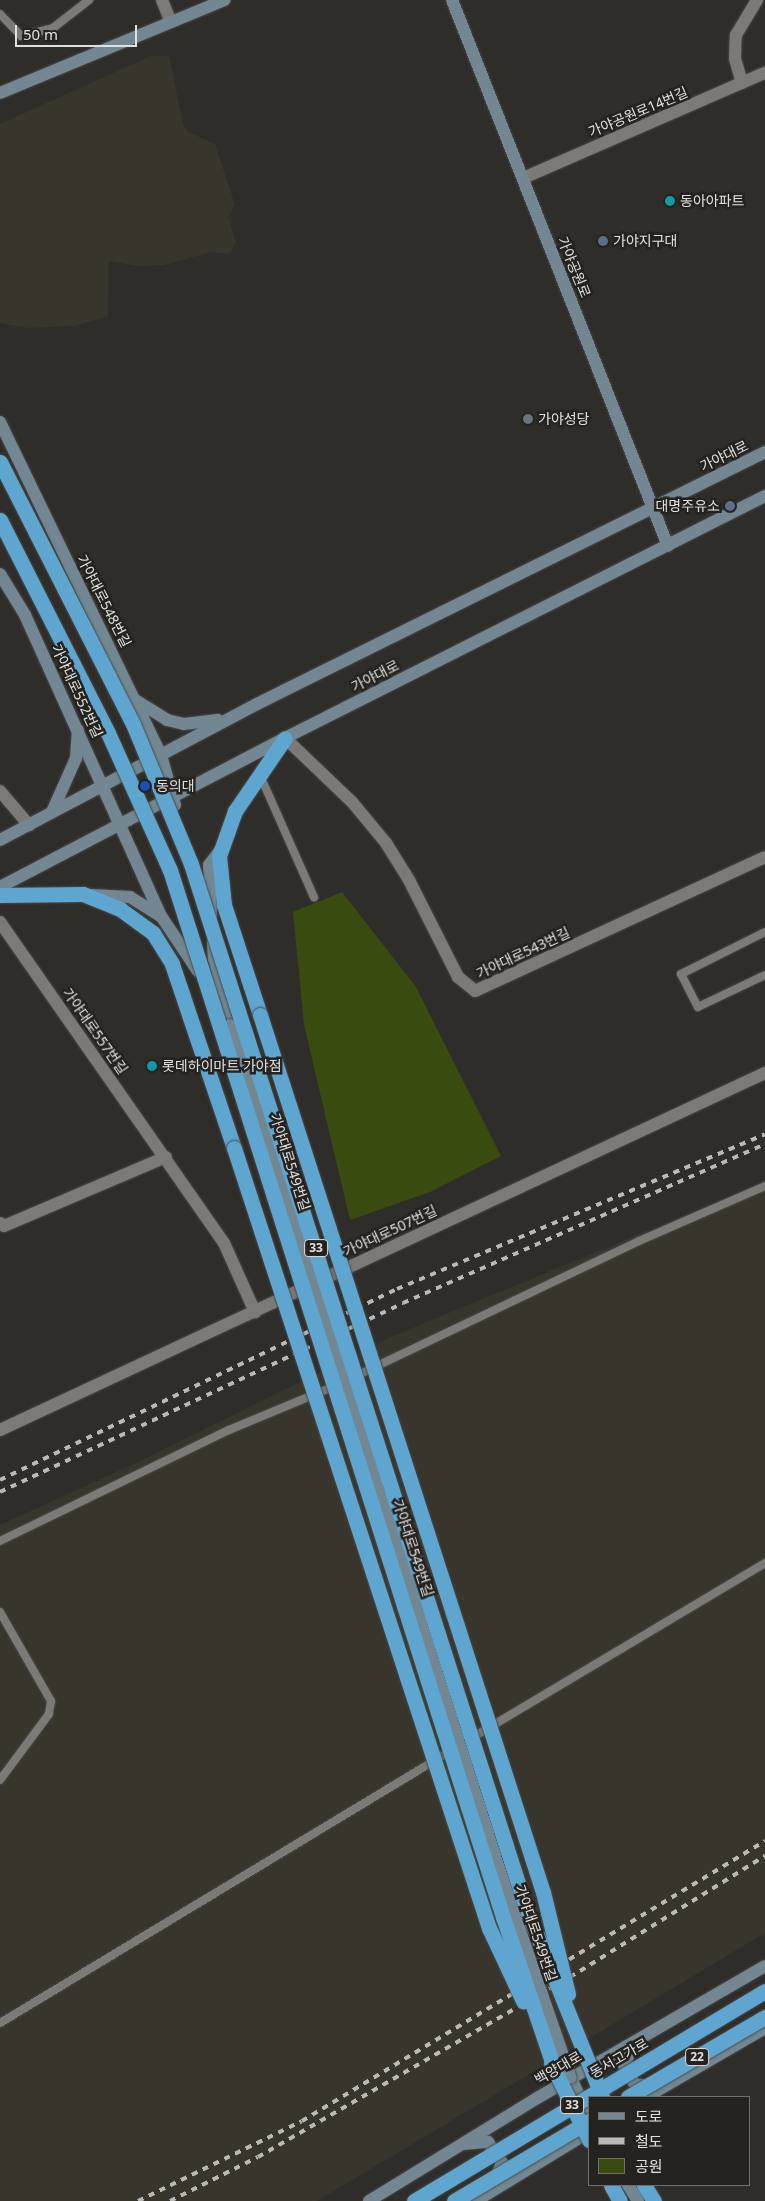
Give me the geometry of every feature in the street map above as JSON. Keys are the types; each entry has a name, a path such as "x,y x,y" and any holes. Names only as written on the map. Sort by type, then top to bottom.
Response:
{"highway":[{"name":"33","path":"0,462 133,724 191,864 525,1905 582,2053 602,2096"},
{"name":"33","path":"0,520 108,733 170,870 500,1908 555,2071 588,2138"},
{"path":"285,738 259,773 235,812 219,856 224,905 543,1892 582,2053"},
{"path":"0,895 83,894 120,909 153,933 172,964 489,1928 555,2071"},
{"name":"동서고가로","path":"590,2096 765,1991"},
{"name":"22","path":"630,2096 765,2017"},
{"name":"동서고가로","path":"414,2201 588,2097"},
{"path":"454,2201 588,2120"},
{"path":"612,2186 620,2201"},
{"path":"645,2186 654,2201"}],"main road":[{"path":"0,93 225,0"},
{"name":"가야공원로","path":"452,0 668,546"},
{"name":"가야대로548번길","path":"0,422 161,755 214,959"},
{"name":"가야대로","path":"0,840 237,715 765,452"},
{"name":"가야대로","path":"0,887 285,738 765,496"},
{"name":"가야대로552번길","path":"0,574 25,615 104,784 162,916 230,1025"},
{"path":"135,699 154,714 184,724 205,723 237,715"},
{"path":"51,813 76,758 78,727"},
{"path":"223,845 209,865 214,959 230,1025"},
{"path":"83,894 130,897 162,916"},
{"name":"가야대로549번길","path":"230,1025 502,1880 572,2078 588,2117"},
{"name":"백양대로","path":"369,2201 639,2038 765,1966"},
{"path":"648,2096 765,2028"},
{"path":"639,2038 623,2064 635,2085 667,2084"},
{"path":"476,2201 588,2133"},
{"path":"461,2144 488,2142 502,2163 490,2192"},
{"path":"629,2186 638,2201"}],"street":[{"path":"162,0 170,22"},
{"path":"742,83 736,58 736,35 757,0"},
{"name":"가야공원로14번길","path":"523,178 765,73"},
{"name":"가야대로543번길","path":"285,738 352,802 386,843 409,880 458,977 476,991 765,857"},
{"path":"0,791 28,825"},
{"name":"가야대로557번길","path":"0,922 166,1157 224,1243 255,1312"},
{"name":"가야대로507번길","path":"0,1430 765,1073"},
{"path":"2,1224 166,1157"}],"lane":[{"path":"0,14 21,36 53,28 89,0"},
{"path":"259,773 314,897"},
{"path":"765,932 681,974 698,1007 765,975"},
{"path":"0,1541 229,1430 387,1363 639,1241 765,1186"},
{"path":"0,2023 765,1563"},
{"path":"0,1612 51,1701 48,1714 0,1780"}],"shaded area":[{"path":"151,56 169,56 183,124 188,132 215,144 235,205 228,217 236,243 230,254 211,252 164,265 138,266 109,261 108,316 75,326 29,328 0,323 0,124"},
{"path":"765,1182 765,1933 317,2201 0,2201 0,1525 138,1462 393,1336"}],"green space":[{"path":"342,892 416,987 501,1156 430,1192 350,1220 304,1025 293,912"}],"railway":[{"path":"0,1480 397,1289 765,1134"},
{"path":"0,1492 403,1303 765,1144"},
{"path":"138,2201 302,2121 765,1841"},
{"path":"170,2201 258,2157 580,1971 765,1856"}],"place":[{"name":"동아아파트","path":"670,201"},
{"name":"가야지구대","path":"603,241"},
{"name":"가야성당","path":"528,419"},
{"name":"대명주유소","path":"730,506"},
{"name":"동의대","path":"145,786"},
{"name":"롯데하이마트 가야점","path":"152,1066"}]}
